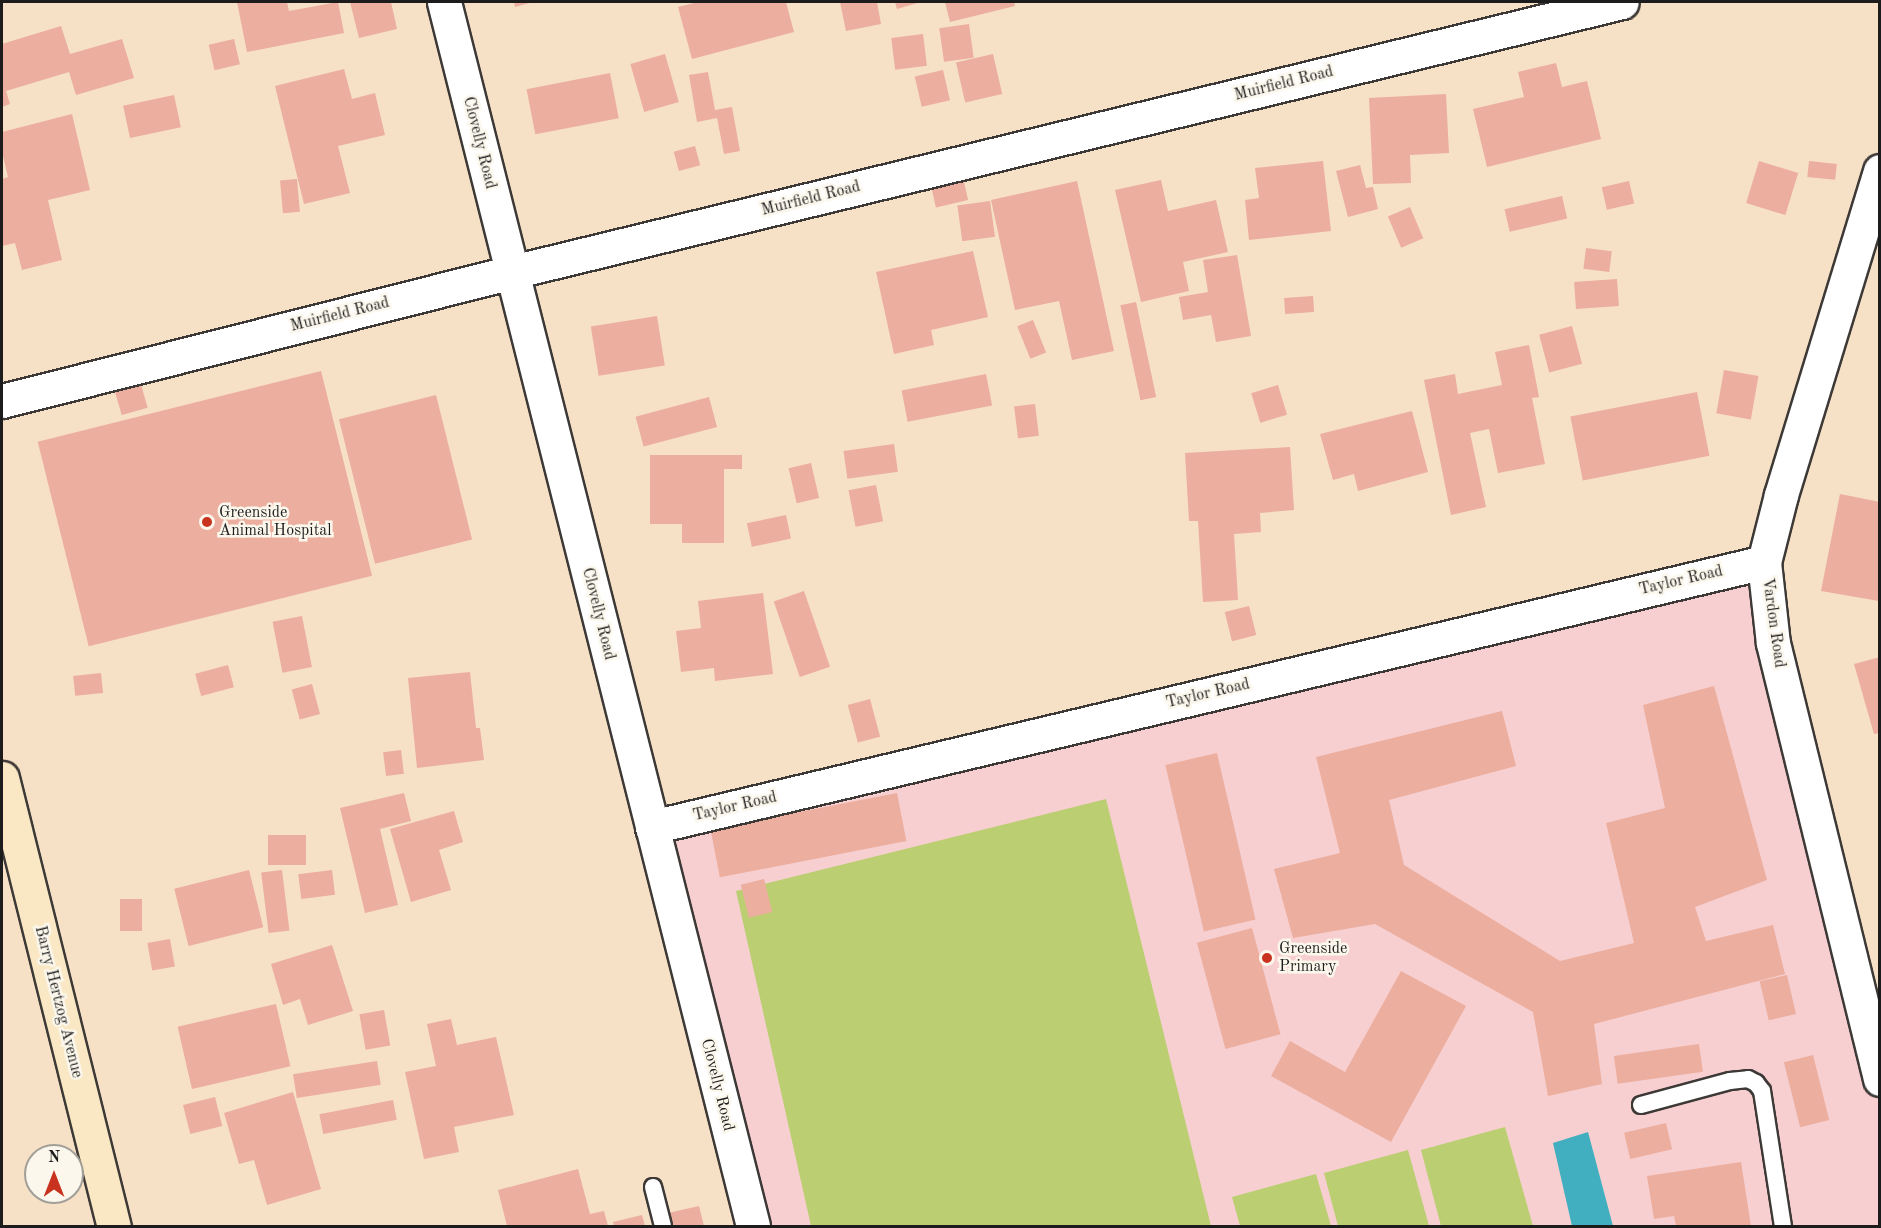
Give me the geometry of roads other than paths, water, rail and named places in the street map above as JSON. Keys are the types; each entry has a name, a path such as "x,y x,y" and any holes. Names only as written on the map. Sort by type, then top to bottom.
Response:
{"main road":[{"name":"Barry Hertzog Avenue","path":"2,778 114,1227"}],"street":[{"name":"Clovelly Road","path":"444,2 753,1227"},
{"name":"Muirfield Road","path":"2,401 512,272 1622,2"},
{"name":"Vardon Road","path":"1880,171 1781,495 1764,561 1773,643 1880,1079"},
{"name":"Taylor Road","path":"652,827 1764,561"}],"lane":[{"path":"1641,1105 1730,1081 1748,1079 1756,1083 1764,1100 1783,1227"},
{"path":"653,1187 663,1227"}],"water":[{"path":"1588,1132 1613,1226 1572,1226 1553,1143"}],"place":[{"name":"Greenside Animal Hospital","path":"207,522"},
{"name":"Greenside Primary","path":"1267,958"}]}
